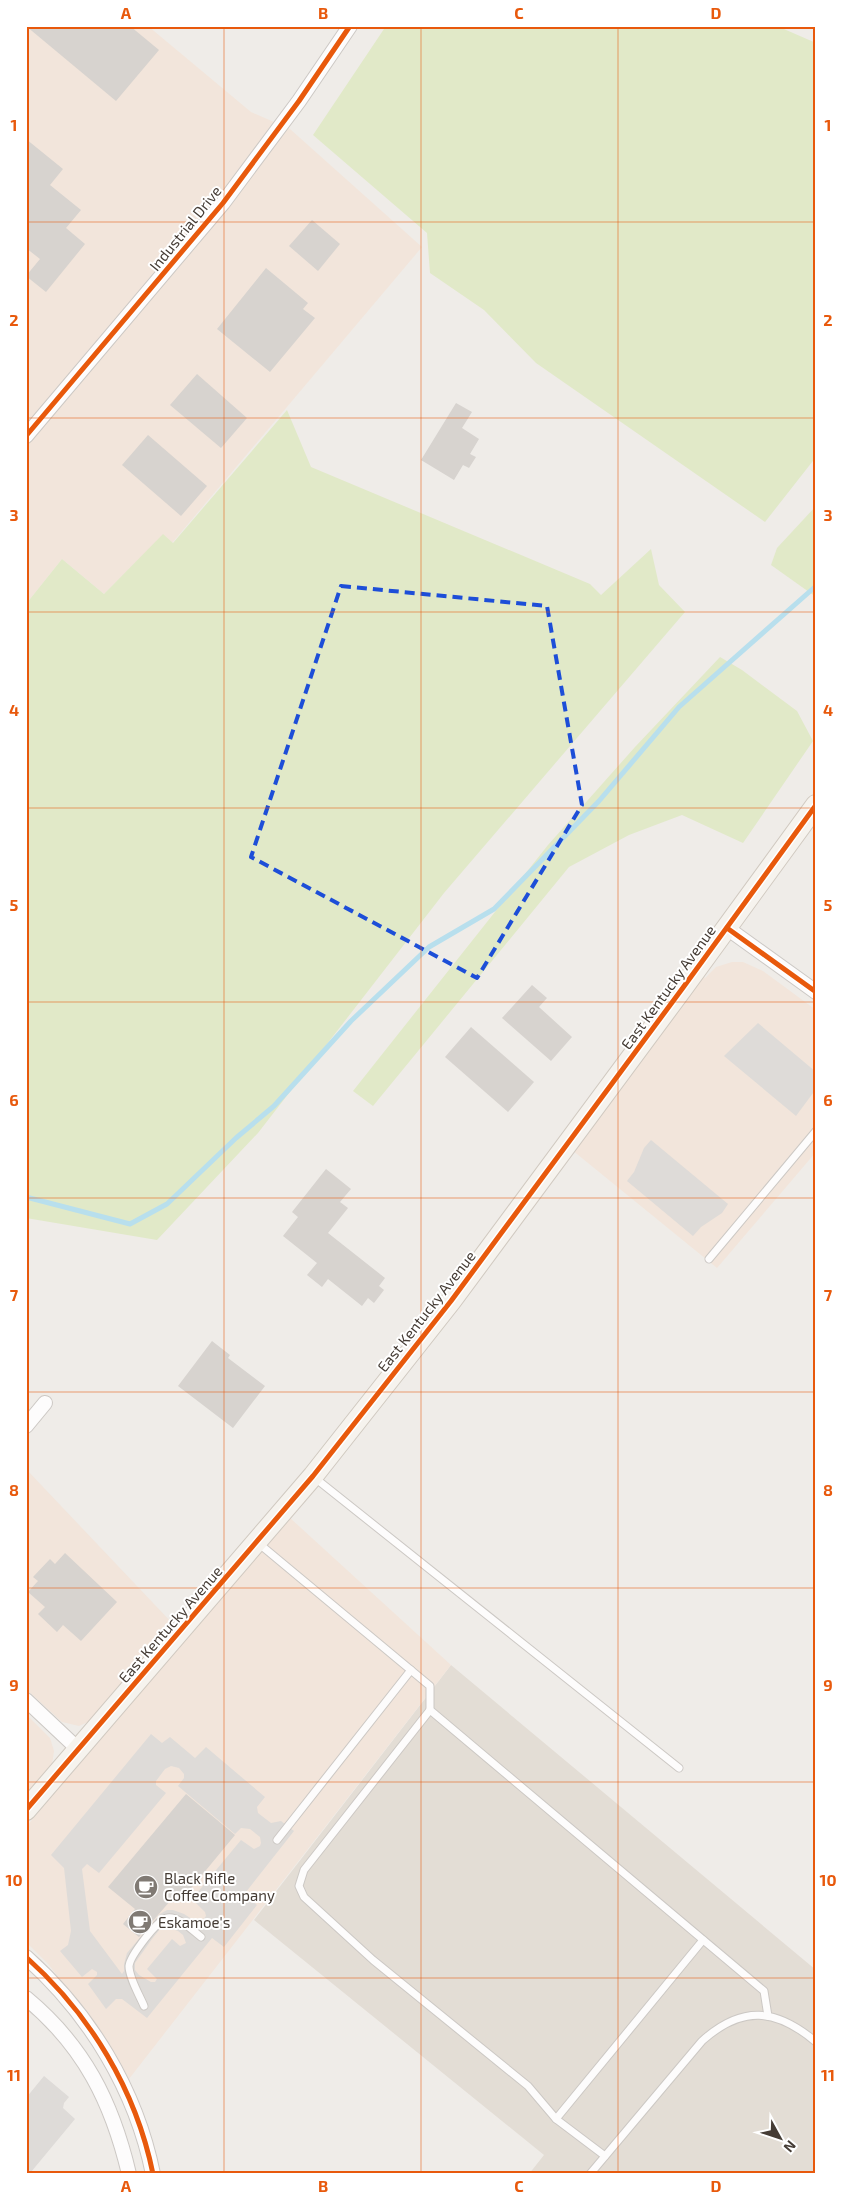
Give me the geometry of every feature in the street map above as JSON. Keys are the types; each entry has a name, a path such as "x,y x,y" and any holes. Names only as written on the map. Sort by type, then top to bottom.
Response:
{"street":[{"name":"Industrial Drive","path":"26,436 223,203 299,101 350,26"},
{"name":"East Kentucky Avenue","path":"26,1810 257,1542 451,1301 816,805"},
{"path":"726,928 816,992"},
{"path":"26,1426 44,1403"},
{"path":"26,1700 78,1749"},
{"path":"26,1958 67,2001 97,2039 123,2084 140,2124 153,2174"},
{"path":"26,1998 56,2025 79,2052 102,2093 115,2122 129,2174"},
{"path":"102,2093 123,2084"}],"lane":[{"path":"709,1259 816,1131"},
{"path":"312,1476 679,1768"},
{"path":"257,1542 430,1686 430,1710 304,1870 299,1886 304,1896 373,1960 528,2086 556,2119 605,2156"},
{"path":"277,1840 411,1670"},
{"path":"430,1710 764,1991 768,2016"},
{"path":"144,2006 130,1973 130,1962 133,1954 154,1928 165,1918 171,1918 182,1923 201,1938"},
{"path":"556,2119 703,1940"},
{"path":"590,2174 702,2041 714,2030 736,2019 751,2016 768,2016 779,2018 795,2025 816,2042"}],"highlighted area":[{"path":"341,586 547,606 582,805 477,978 251,857"}],"shaded area":[{"path":"26,26 148,26 251,112 290,129 422,247 172,543 163,535 104,594 62,559 26,604"},
{"path":"732,962 743,962 763,971 816,1010 816,1152 717,1268 572,1150 702,975 705,978 716,967"},
{"path":"758,1023 816,1072 816,1089 796,1116 724,1056"},
{"path":"651,1140 728,1204 722,1213 701,1227 693,1236 627,1181 634,1172 644,1148"},
{"path":"26,1469 173,1624 88,1722 79,1726 62,1722 26,1689"},
{"path":"289,1517 451,1665 129,2079 80,2006 49,1965 26,1942 26,1827"},
{"path":"451,1665 816,1970 816,2174 529,2174 544,2155 254,1920"},
{"path":"26,1714 50,1738 54,1751 52,1765 26,1795"},
{"path":"151,1734 162,1743 170,1737 195,1758 206,1747 265,1797 257,1807 258,1813 271,1823 281,1821 294,1831 246,1892 246,1896 257,1905 224,1947 212,1938 147,2018 122,1999 116,1999 106,2009 88,1984 97,1975 97,1972 92,1969 82,1977 60,1951 68,1945 71,1931 64,1868 51,1855","holes":["171,1766 179,1768 184,1774 184,1778 178,1786 235,1834 241,1828 250,1829 260,1837 261,1843 260,1846 254,1849 241,1840 192,1899 205,1912 206,1916 202,1921 195,1921 173,1910 167,1910 160,1914 127,1953 122,1974 90,1931 82,1869 87,1864 99,1873 166,1793 156,1785 156,1781 165,1769","166,1927 178,1931 183,1935 186,1943 180,1946 172,1939 147,1969 157,1979 155,1982 151,1982 139,1975 135,1970 135,1963 160,1929"]},
{"path":"44,2076 69,2097 64,2103 63,2108 75,2119 31,2172 26,2168 26,2098"}],"green space":[{"path":"386,26 777,26 816,43 816,457 765,522 536,363 484,310 430,273 427,233 313,135"},
{"path":"287,410 311,467 590,584 601,595 651,549 659,585 685,612 444,893 258,1133 157,1240 26,1218 26,604 62,559 104,594 163,534 173,543"},
{"path":"816,506 816,597 771,565 777,548"},
{"path":"720,657 742,670 797,711 813,741 743,843 682,815 629,835 569,867 373,1106 353,1091 548,845 635,747"}],"building":[{"path":"26,26 130,26 159,50 116,101"},
{"path":"26,139 63,169 50,185 81,210 66,228 85,244 46,292 26,276 40,259 26,248"},
{"path":"312,220 340,244 318,271 289,246"},
{"path":"266,268 308,303 303,309 315,318 270,372 217,329"},
{"path":"197,374 247,418 221,448 170,405"},
{"path":"456,403 472,412 462,428 479,439 470,454 476,457 469,468 463,465 454,480 421,460"},
{"path":"148,435 207,486 181,516 122,465"},
{"path":"532,985 547,998 539,1007 572,1037 551,1061 502,1018"},
{"path":"471,1027 534,1082 508,1112 445,1057"},
{"path":"326,1169 351,1189 340,1202 348,1208 328,1233 385,1278 379,1286 384,1290 374,1303 368,1298 362,1306 328,1279 322,1287 307,1275 317,1263 283,1236 298,1217 292,1212"},
{"path":"212,1341 230,1355 228,1358 265,1386 233,1428 178,1386"},
{"path":"65,1553 117,1602 81,1641 63,1625 57,1632 38,1614 45,1607 28,1592 38,1581 33,1577 50,1559 55,1564"},
{"path":"186,1794 235,1835 183,1898 177,1893 139,1937 123,1924 135,1909 108,1887"}],"waterway":[{"path":"26,1197 130,1224 167,1204 236,1138 274,1106 351,1021 429,947 494,909 599,801 679,707 816,586"}],"cycle path":[{"path":"26,436 223,203 299,101 350,26"},
{"path":"26,1810 313,1476 451,1301 816,805"},
{"path":"727,928 816,992"},
{"path":"26,1957 70,2003 107,2055 135,2113 153,2174"}],"place":[{"name":"Black Rifle Coffee Company","path":"146,1887"},
{"name":"Eskamoe's","path":"140,1922"}]}
